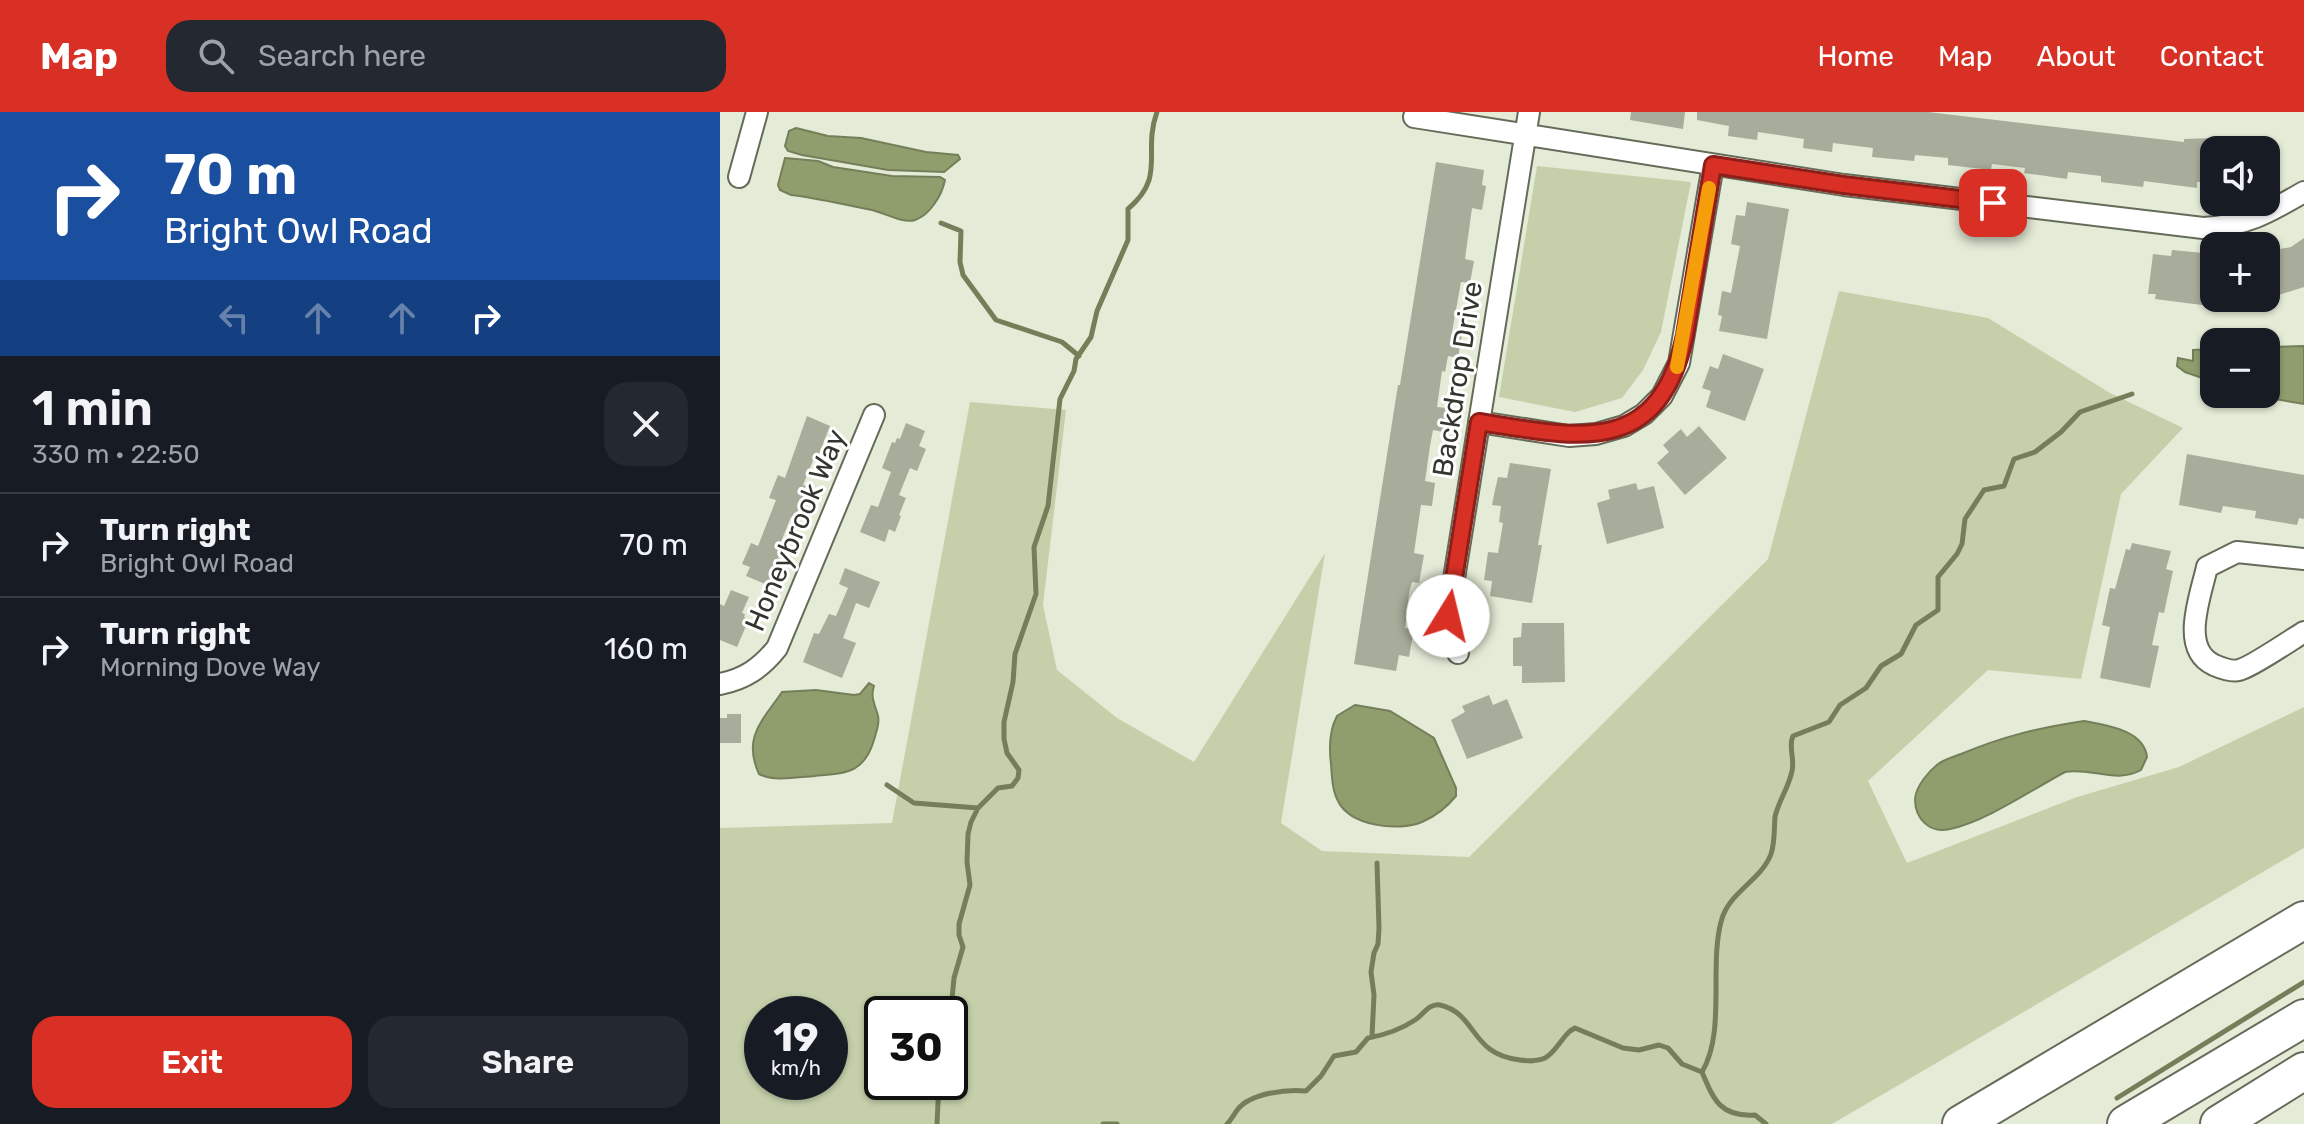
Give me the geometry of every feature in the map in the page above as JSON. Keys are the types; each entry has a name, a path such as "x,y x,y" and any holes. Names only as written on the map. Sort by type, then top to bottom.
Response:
{"highway":[{"path":"1961,1124 2304,920"},
{"path":"2126,1124 2304,1018"},
{"path":"2219,1124 2304,1071"}],"street":[{"path":"739,177 757,112"},
{"name":"Backdrop Drive","path":"1458,653 1448,616 1529,112"},
{"path":"1414,117 1844,185 2203,228 2227,227 2250,221 2304,192"},
{"path":"1479,422 1569,436 1596,434 1624,426 1644,414 1662,396 1679,363 1713,165"},
{"name":"Honeybrook Way","path":"720,684 741,679 755,671 777,648 874,415"},
{"path":"2304,559 2237,552 2207,567 2194,628 2197,646 2207,662 2238,671 2304,632"}],"shaded area":[{"path":"796,128 828,136 861,138 926,152 958,155 960,159 944,172 888,170 802,155 788,151 785,146 789,131"},
{"path":"785,158 818,161 833,167 892,176 940,177 945,180 930,209 915,220 905,221 872,210 791,195 780,190 778,185"},
{"path":"1537,166 1691,182 1661,332 1643,370 1622,398 1575,412 1499,397"},
{"path":"1839,291 1988,318 2110,393 2183,428 2121,494 2081,679 1988,670 1868,781 1907,863 2077,797 2179,767 2304,707 2304,848 1832,1124 720,1124 720,828 892,823 970,402 1066,410 1043,605 1057,670 1117,718 1194,762 1325,553 1281,823 1322,851 1469,857 1768,559"},
{"path":"2304,346 2304,404 2280,400 2280,347"},
{"path":"2193,350 2200,350 2200,377 2177,366 2178,358 2193,361"},
{"path":"869,683 874,686 878,725 870,751 859,766 844,772 794,778 772,778 759,774 754,761 754,739 762,720 782,692 816,690 854,695 860,694"},
{"path":"1355,705 1390,711 1434,738 1456,788 1456,796 1445,807 1422,822 1400,826 1376,825 1344,809 1333,788 1330,740 1337,716"},
{"path":"2084,721 2123,730 2139,741 2147,757 2141,770 2123,776 2065,772 1993,812 1950,829 1930,827 1921,819 1916,794 1924,779 1941,762 2007,737"}],"building":[{"path":"1631,112 1685,112 1683,129 1630,120"},
{"path":"1697,112 1928,112 2184,142 2184,139 2200,138 2200,182 2197,182 2197,188 2144,181 2143,187 2101,182 2101,176 2068,172 2067,179 2024,173 2025,168 1992,164 1991,170 1948,165 1948,158 1915,155 1914,161 1872,157 1873,148 1833,143 1832,152 1803,148 1804,139 1758,132 1757,140 1728,136 1729,126 1697,120"},
{"path":"1436,162 1484,170 1482,185 1486,186 1482,210 1472,208 1465,259 1474,261 1470,283 1461,282 1452,332 1462,334 1458,358 1448,356 1445,372 1442,371 1437,407 1447,408 1443,432 1433,430 1430,446 1425,481 1435,483 1432,506 1421,505 1414,553 1424,555 1419,583 1412,582 1409,593 1405,628 1414,629 1409,657 1399,655 1396,671 1354,664"},
{"path":"1747,202 1789,209 1767,339 1719,331 1722,291 1731,293 1740,246 1731,244 1736,215 1745,216"},
{"path":"2304,238 2304,287 2280,295 2280,249 2291,247"},
{"path":"2172,250 2200,253 2200,305 2155,299 2156,294 2148,294 2153,254 2171,256"},
{"path":"1723,354 1764,369 1745,421 1706,407 1711,391 1702,388 1710,366 1718,369"},
{"path":"807,416 830,426 803,485 806,486 804,491 808,492 797,519 791,517 777,552 780,553 778,558 782,559 770,586 746,576 750,567 742,564 751,543 758,546 776,500 769,498 778,475 785,478"},
{"path":"906,423 925,431 919,446 926,449 917,471 910,468 899,495 906,498 901,516 895,532 889,529 885,542 860,532 871,505 878,507 891,472 882,468 892,442 900,439"},
{"path":"1699,426 1727,458 1685,495 1657,463 1669,452 1663,445 1681,429 1687,437"},
{"path":"2187,454 2304,475 2304,519 2299,518 2297,525 2255,518 2256,511 2223,506 2221,513 2179,505"},
{"path":"1510,463 1551,469 1532,603 1490,596 1492,581 1484,580 1488,552 1498,553 1503,523 1499,522 1501,506 1492,505 1495,490 1498,477 1507,478"},
{"path":"1636,483 1638,490 1654,486 1664,528 1607,544 1597,503 1610,499 1608,490"},
{"path":"2132,543 2171,551 2166,569 2173,571 2164,613 2159,612 2152,645 2159,646 2150,688 2100,678 2110,627 2102,625 2110,588 2115,589 2126,549 2130,550"},
{"path":"845,568 880,582 869,608 856,603 843,638 856,643 842,678 803,662 814,633 819,634 829,614 836,616 848,588 839,584"},
{"path":"731,590 749,597 742,613 749,619 737,647 720,640 720,604 724,606"},
{"path":"1522,623 1564,623 1565,682 1522,683 1522,666 1513,666 1513,638 1521,637"},
{"path":"1489,695 1493,705 1507,699 1523,738 1467,759 1451,720 1465,712 1462,706"},
{"path":"727,714 741,714 741,743 720,743 720,718 727,718"}],"waterway":[{"path":"952,996 963,947 959,924 970,885 967,862 971,822 978,808 998,788 1012,786 1018,778 1019,770 1007,753 1004,722 1013,682 1015,654 1036,594 1034,547 1048,506 1060,399 1074,371 1076,359 1091,337 1097,311 1128,240 1128,209 1147,186 1157,112"},
{"path":"941,223 961,231 960,262 963,275 996,320 1062,342 1079,356"},
{"path":"1702,1072 1713,1038 1716,959 1721,922 1730,903 1760,872 1771,854 1775,817 1792,771 1793,736 1829,722 1840,705 1866,688 1881,666 1901,654 1916,625 1938,610 1938,577 1962,544 1965,519 1984,490 2004,486 2014,459 2035,452 2080,412 2132,394"},
{"path":"887,785 914,803 978,808"},
{"path":"1372,1036 1374,995 1371,972 1379,928 1377,863"},
{"path":"2117,1098 2304,982"},
{"path":"1227,1124 1238,1109 1251,1099 1280,1092 1306,1091 1334,1056 1356,1052 1368,1038 1404,1027 1436,1005 1452,1010 1461,1017 1491,1050 1520,1060 1545,1058 1575,1028 1623,1048 1639,1050 1659,1045 1668,1048 1682,1064 1702,1072 1715,1099 1726,1110 1755,1115 1766,1124"},
{"path":"937,1124 938,1100"},
{"path":"1103,1124 1117,1124"}],"slow traffic":[{"path":"1677,367 1709,188"}],"route":[{"path":"1448,616 1479,422 1569,436 1596,434 1624,426 1644,414 1662,396 1672,380 1685,335 1713,165 1993,203"}]}
